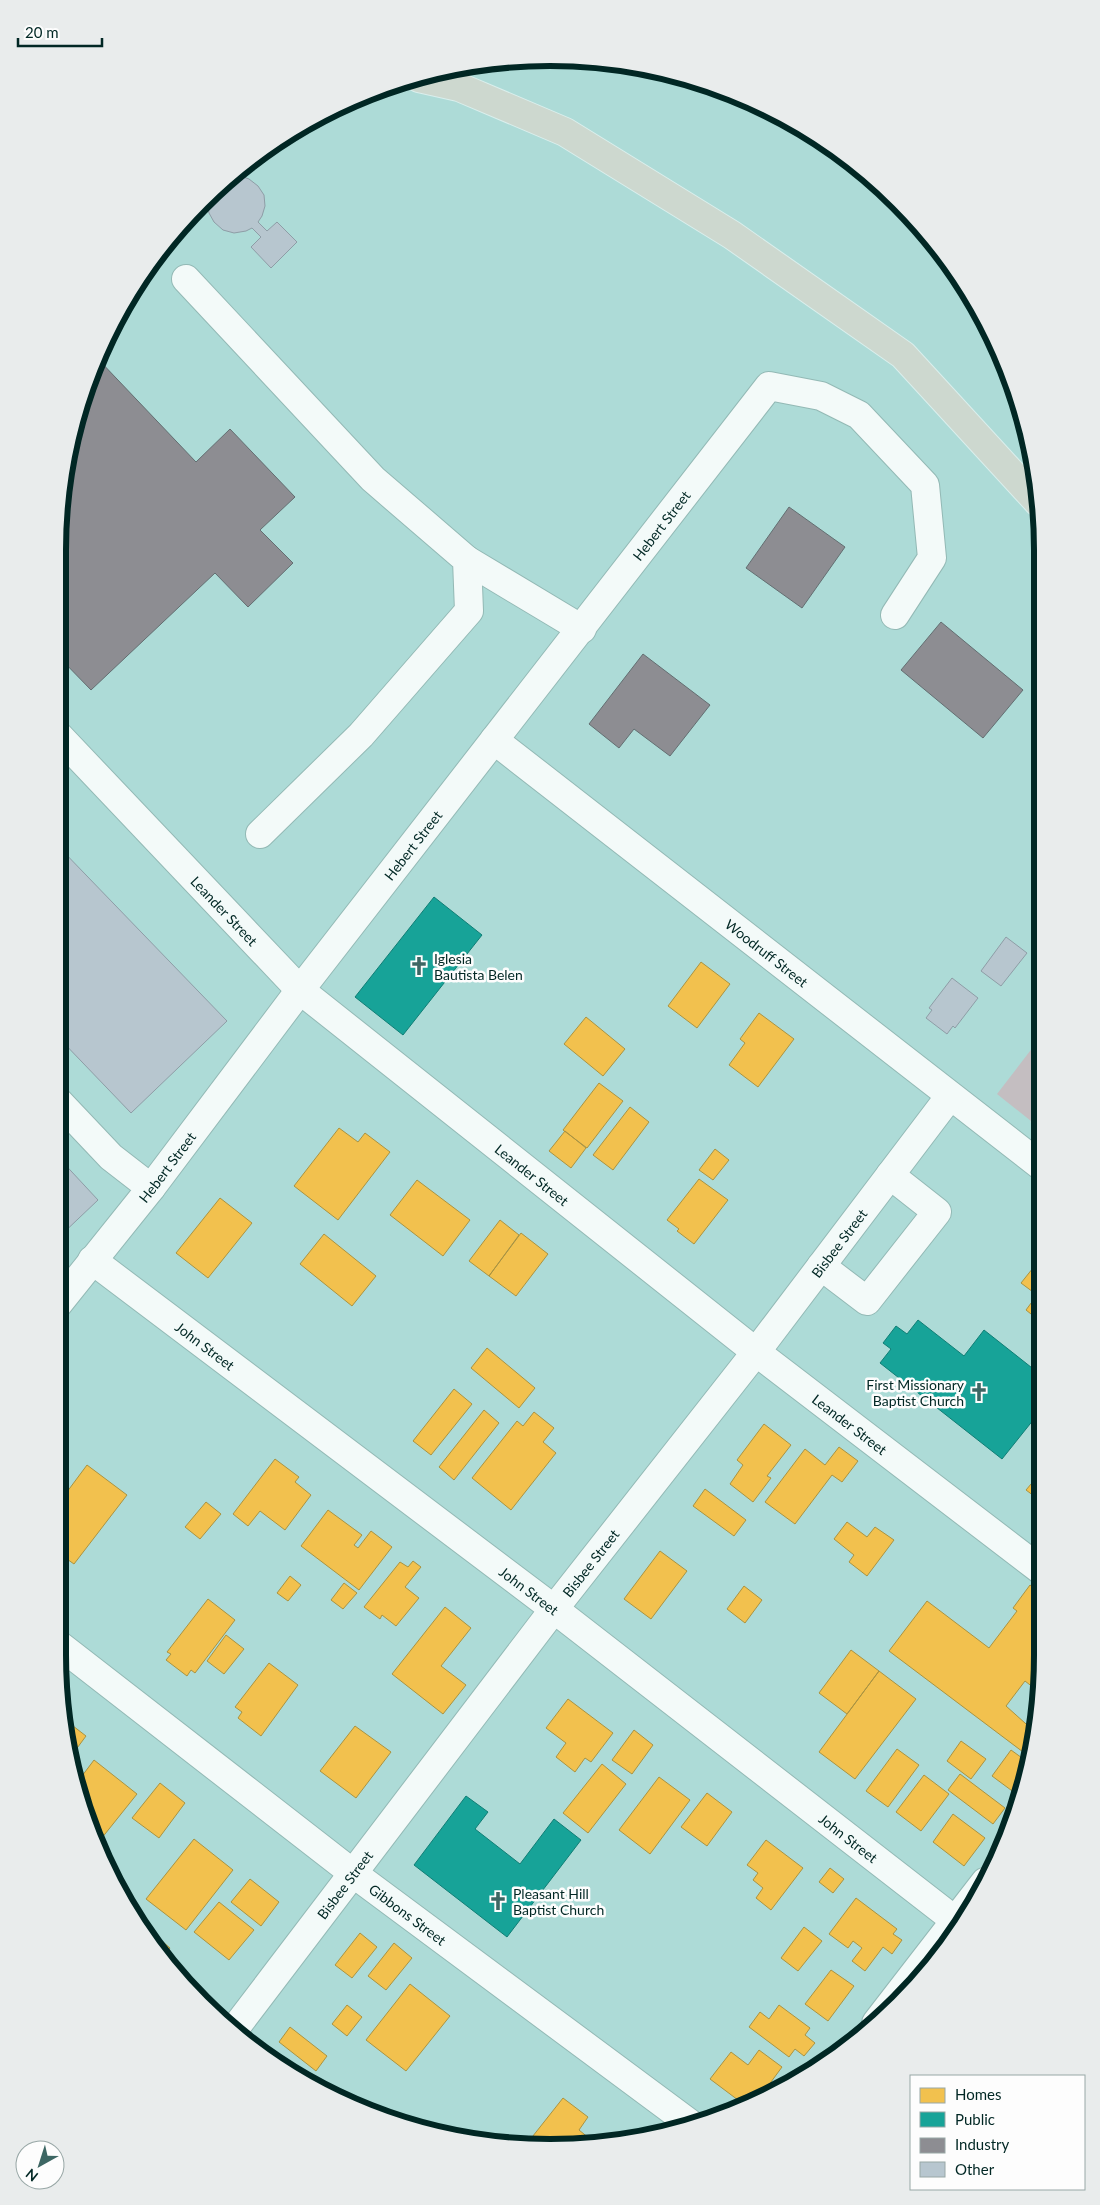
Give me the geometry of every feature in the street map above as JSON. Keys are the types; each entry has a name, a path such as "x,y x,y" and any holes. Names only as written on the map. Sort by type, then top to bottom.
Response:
{"highway":[{"path":"433,81 460,87 565,132 732,235 902,355 1031,494"}],"street":[{"path":"186,278 373,479 468,560 582,629"},
{"name":"Hebert Street","path":"66,1294 151,1188 300,990 769,386 821,396 859,415 925,485 932,558 895,615"},
{"path":"260,834 361,735 469,612 468,560"},
{"name":"Woodruff Street","path":"494,740 1034,1161"},
{"name":"Leander Street","path":"66,743 300,990 756,1352 1034,1565"},
{"name":"Bisbee Street","path":"238,2025 554,1609 756,1352 950,1096"},
{"path":"66,1109 111,1157 151,1188"},
{"path":"821,1266 867,1301 937,1212 890,1175"},
{"name":"John Street","path":"92,1260 554,1609 955,1920"},
{"name":"Gibbons Street","path":"66,1650 354,1874 684,2119"}],"shaded area":[{"path":"1034,1046 1034,1123 997,1094"}],"building: Homes":[{"path":"701,962 730,984 697,1028 668,1006"},
{"path":"759,1013 794,1039 758,1087 729,1065 745,1043 740,1039"},
{"path":"586,1017 625,1049 603,1076 564,1044"},
{"path":"599,1083 623,1101 587,1148 563,1130"},
{"path":"630,1107 649,1122 613,1170 593,1155"},
{"path":"339,1128 358,1142 365,1133 390,1152 338,1220 294,1186"},
{"path":"565,1131 586,1148 571,1168 549,1151"},
{"path":"715,1149 729,1160 713,1180 699,1170"},
{"path":"699,1179 728,1200 694,1244 677,1231 679,1229 667,1220"},
{"path":"417,1180 470,1220 443,1256 390,1215"},
{"path":"220,1198 252,1223 208,1278 176,1253"},
{"path":"500,1220 519,1235 489,1276 469,1261"},
{"path":"521,1233 548,1254 516,1296 489,1276"},
{"path":"324,1234 376,1276 352,1306 300,1264"},
{"path":"1034,1267 1034,1293 1021,1283"},
{"path":"1034,1299 1034,1316 1026,1310"},
{"path":"487,1348 535,1388 519,1408 471,1368"},
{"path":"454,1389 472,1404 431,1455 413,1441"},
{"path":"484,1410 499,1423 454,1480 439,1467"},
{"path":"534,1412 554,1428 543,1442 556,1453 511,1510 472,1478 517,1421 523,1426"},
{"path":"764,1424 791,1445 767,1476 771,1478 753,1502 730,1484 743,1465 737,1460"},
{"path":"839,1447 858,1461 842,1482 832,1475 795,1524 765,1502 805,1449 825,1465"},
{"path":"275,1459 299,1477 295,1482 311,1495 285,1530 260,1511 248,1526 233,1514"},
{"path":"87,1465 127,1495 74,1564 66,1558 66,1493"},
{"path":"1034,1480 1034,1496 1026,1490"},
{"path":"705,1489 746,1520 734,1536 693,1506"},
{"path":"206,1502 221,1514 200,1539 185,1527"},
{"path":"328,1510 362,1535 354,1545 358,1548 371,1531 392,1547 359,1590 301,1546"},
{"path":"847,1522 867,1537 875,1527 894,1540 867,1576 849,1562 854,1555 834,1539"},
{"path":"660,1551 687,1571 651,1619 624,1599"},
{"path":"413,1561 421,1567 405,1587 419,1598 396,1626 382,1615 380,1619 364,1607 400,1562 408,1567"},
{"path":"290,1576 301,1585 288,1601 277,1593"},
{"path":"344,1583 357,1593 343,1609 331,1600"},
{"path":"1030,1585 1034,1588 1033,1687 1025,1681 1006,1706 1028,1726 1023,1752 889,1651 927,1601 989,1648 1017,1611 1013,1608"},
{"path":"744,1586 762,1600 745,1623 727,1609"},
{"path":"208,1599 235,1620 195,1673 191,1670 187,1676 166,1660 171,1654 167,1652"},
{"path":"445,1607 471,1628 441,1666 466,1685 443,1714 392,1674"},
{"path":"226,1635 244,1649 224,1674 207,1661"},
{"path":"851,1650 879,1671 847,1714 819,1693"},
{"path":"269,1663 298,1685 261,1736 238,1718 242,1712 235,1707"},
{"path":"879,1671 916,1699 855,1779 819,1752"},
{"path":"568,1699 613,1733 591,1762 585,1758 575,1772 556,1757 566,1743 546,1728"},
{"path":"71,1725 86,1736 76,1749"},
{"path":"355,1726 391,1752 356,1798 320,1771"},
{"path":"634,1730 653,1745 632,1774 612,1760"},
{"path":"961,1741 986,1759 971,1779 947,1761"},
{"path":"897,1749 919,1765 888,1807 866,1791"},
{"path":"1011,1750 1022,1758 1013,1792 992,1776"},
{"path":"94,1760 137,1794 102,1838 92,1810 82,1776"},
{"path":"602,1764 626,1784 588,1833 563,1813"},
{"path":"960,1774 1005,1808 993,1824 948,1790"},
{"path":"924,1775 949,1794 921,1831 896,1812"},
{"path":"659,1777 690,1800 650,1854 619,1830"},
{"path":"160,1783 185,1803 159,1838 132,1818"},
{"path":"707,1793 732,1812 707,1846 681,1827"},
{"path":"953,1814 985,1838 964,1866 933,1842"},
{"path":"194,1839 233,1870 186,1930 146,1899"},
{"path":"766,1840 803,1868 771,1910 756,1898 763,1888 753,1880 758,1873 747,1865"},
{"path":"830,1868 844,1879 833,1893 819,1882"},
{"path":"250,1879 279,1902 261,1926 231,1902"},
{"path":"856,1898 897,1929 893,1934 902,1940 892,1954 883,1947 865,1971 852,1961 862,1948 853,1941 848,1948 829,1934"},
{"path":"219,1902 254,1930 229,1960 194,1932"},
{"path":"804,1927 822,1941 798,1971 781,1958"},
{"path":"360,1933 377,1947 352,1978 335,1965"},
{"path":"158,1937 170,1948 168,1951"},
{"path":"394,1943 412,1958 386,1990 368,1976"},
{"path":"831,1970 854,1986 828,2021 805,2004"},
{"path":"410,1984 450,2016 406,2071 366,2040"},
{"path":"347,2005 362,2017 347,2036 332,2024"},
{"path":"779,2005 810,2028 805,2035 815,2043 804,2056 795,2049 789,2057 749,2027 760,2012 769,2019"},
{"path":"290,2027 327,2056 316,2071 279,2042"},
{"path":"759,2050 782,2067 767,2087 739,2100 710,2079 731,2052 748,2065"},
{"path":"563,2098 588,2117 579,2130 588,2137 531,2138"}],"building: Public":[{"name":"Iglesia Bautista Belen","path":"434,897 482,935 403,1035 355,997"},
{"name":"First Missionary Baptist Church","path":"918,1320 964,1356 984,1330 1034,1369 1034,1419 1002,1459 880,1363 891,1349 883,1343 896,1326 907,1334"},
{"name":"Pleasant Hill Baptist Church","path":"466,1796 488,1812 475,1829 520,1864 554,1819 581,1840 507,1937 414,1865"}],"building: Industry":[{"path":"103,365 196,462 230,429 295,497 260,530 293,563 248,607 215,573 91,690 66,664 67,518 70,487 83,425"},
{"path":"789,507 845,547 802,608 746,568"},
{"path":"941,622 1023,690 983,738 901,670"},
{"path":"643,654 710,705 670,756 634,729 619,748 589,724"}],"building: Other":[{"path":"243,177 258,186 264,195 265,206 258,222 267,231 277,222 297,242 271,268 251,247 261,237 252,228 234,233 223,230 214,222 208,208"},
{"path":"66,854 227,1021 131,1113 66,1045"},
{"path":"1006,937 1027,953 1001,986 981,971"},
{"path":"952,978 978,998 955,1028 953,1026 947,1034 926,1018 932,1010 929,1008"},
{"path":"66,1166 98,1200 66,1230"}],"place":[{"name":"Iglesia Bautista Belen","path":"419,966"},
{"name":"First Missionary Baptist Church","path":"979,1392"},
{"name":"Pleasant Hill Baptist Church","path":"498,1901"}]}
